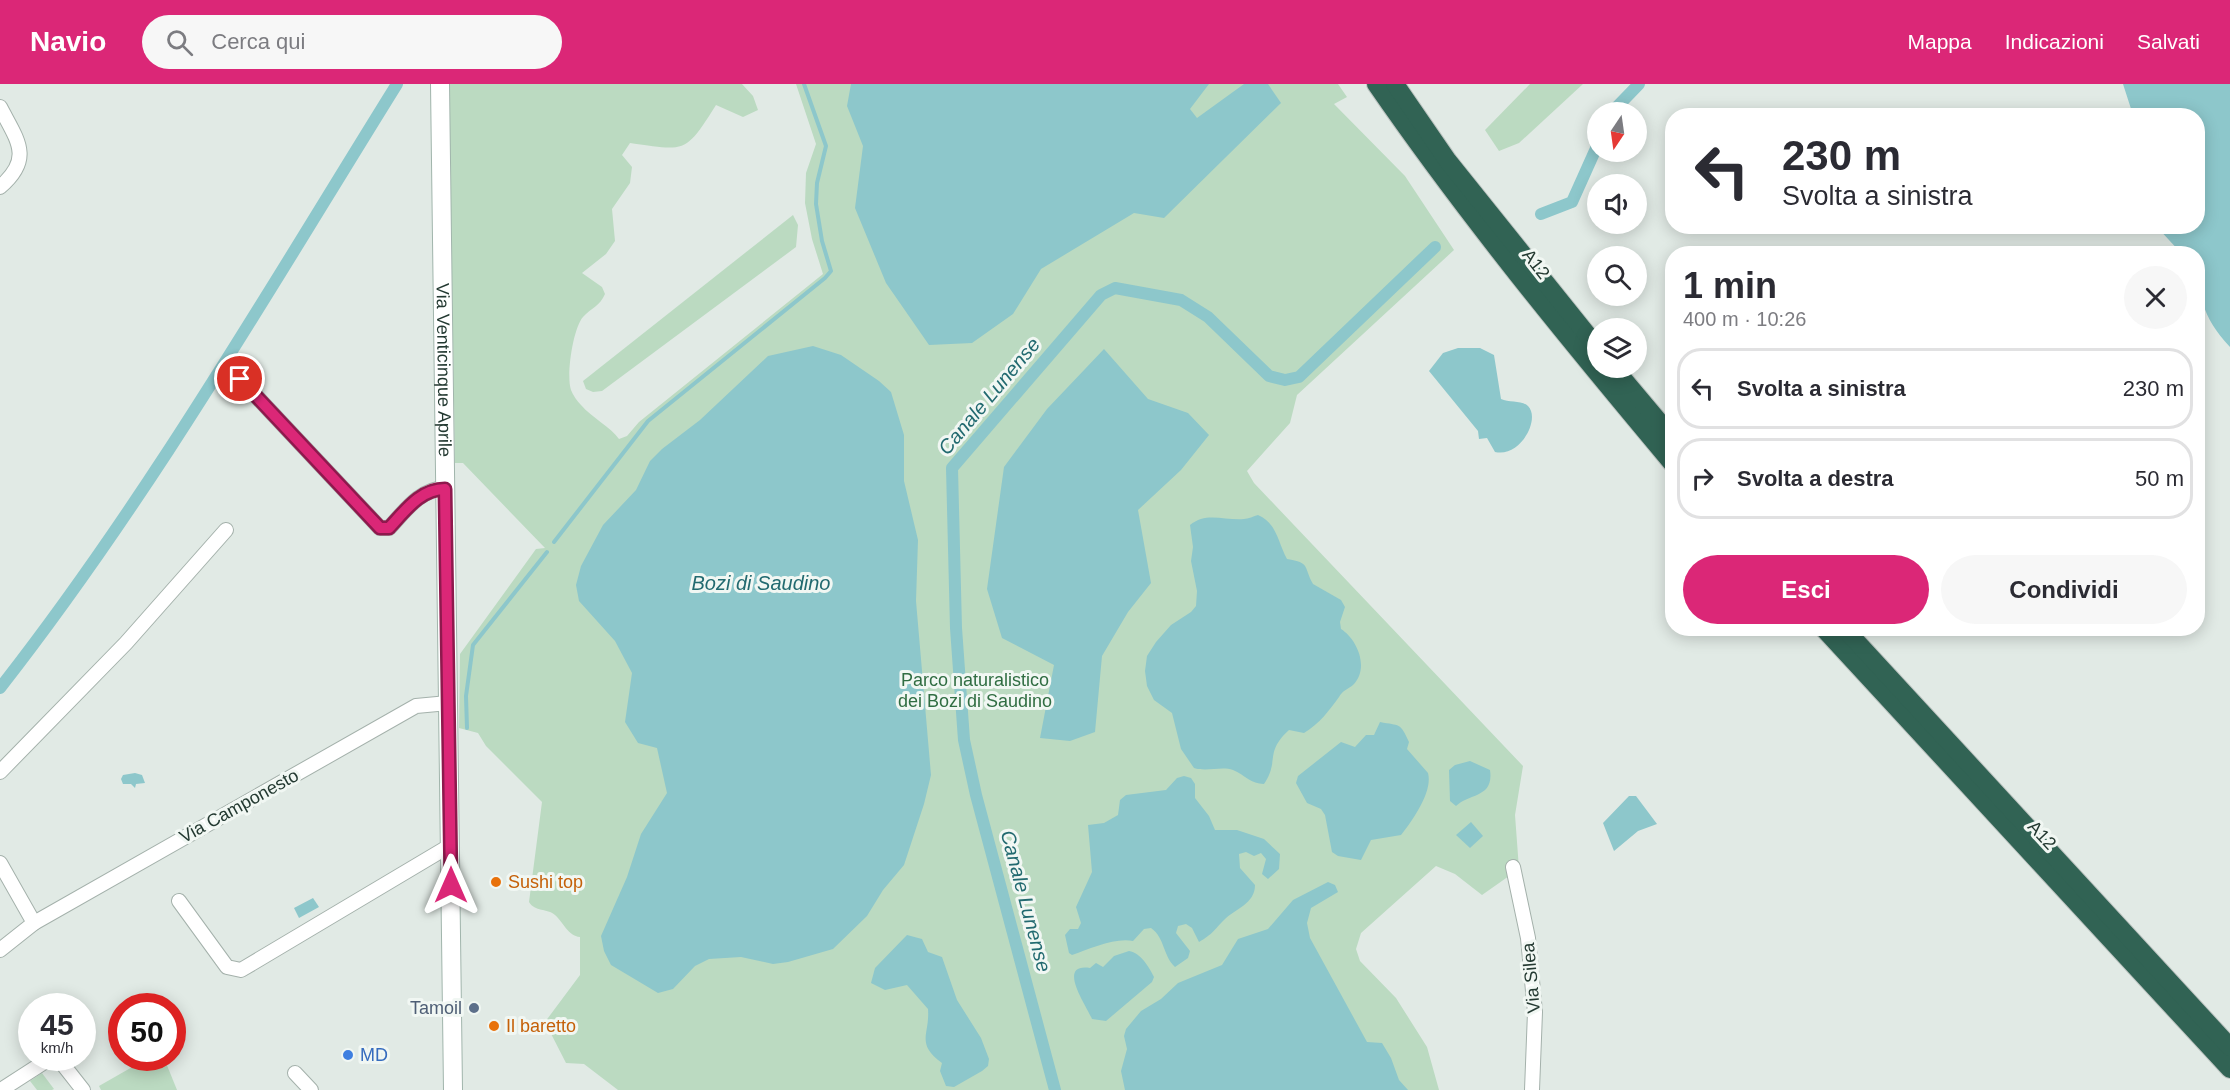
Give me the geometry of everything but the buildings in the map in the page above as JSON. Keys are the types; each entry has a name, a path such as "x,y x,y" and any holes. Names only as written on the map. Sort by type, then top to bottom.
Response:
{"highway":[{"name":"A12","path":"1376,84 1459,200 1570,341 1665,454"},
{"name":"A12","path":"1395,84 1448,161 1587,334"},
{"path":"1622,378 1665,429"},
{"name":"A12","path":"1830,636 2230,1069"},
{"name":"A12","path":"1851,636 2230,1047"}],"main road":[{"name":"Via Venticinque Aprile","path":"440,84 453,1090"}],"street":[{"path":"0,106 18,142 21,155 14,175 0,187"},
{"path":"240,379 380,528 389,528 417,498 434,489 445,489"},
{"path":"0,772 126,643 226,530"},
{"name":"Via Camponesto","path":"0,950 34,922 416,706 448,703"},
{"path":"179,901 227,967 241,970 450,845"},
{"path":"0,863 34,922"},
{"name":"Via Silea","path":"1514,867 1528,938 1535,1012 1532,1090"},
{"path":"1,1090 49,1059 61,1062 83,1090"},
{"path":"295,1073 311,1090"}],"green space":[{"name":"Parco naturalistico dei Bozi di Saudino","path":"449,84 742,84 753,96 758,110 743,117 716,105 697,133 690,141 682,145 663,147 630,143 622,155 632,167 630,183 612,209 615,241 606,254 582,273 602,287 605,294 579,323 573,341 569,374 571,390 577,400 585,410 619,439 627,436 639,422 823,274 812,239 805,203 806,173 816,144 796,84 1338,84 1347,97 1334,104 1405,176 1454,250 1297,395 1290,423 1247,471 1254,483 1523,766 1515,815 1519,869 1482,895 1455,874 1436,866 1361,933 1356,949 1360,961 1396,998 1427,1047 1439,1090 618,1090 584,1064 566,1063 545,1022 580,975 580,937 569,932 555,915 534,907 529,902 542,802 486,746 478,733 459,728 460,654 536,549 545,548 463,463 455,463"},
{"path":"1530,84 1583,84 1519,143 1499,151 1485,130"},
{"path":"793,215 798,225 796,247 602,391 593,392 586,389 583,381"},
{"path":"125,1071 169,1071 177,1090 101,1090 99,1086"},
{"path":"42,1073 54,1089 37,1090 30,1081"}],"water":[{"path":"851,84 1209,84 1190,109 1197,118 1244,84 1268,84 1281,103 1164,218 1134,213 1041,269 1013,314 972,343 929,345 886,283 855,208 863,146 847,106"},
{"path":"2123,84 2230,84 2230,347 2220,336 2205,309 2205,246 2175,246 2163,234 2205,234 2205,108 2131,108"},
{"name":"Bozi di Saudino","path":"813,346 841,355 891,392 904,435 904,481 918,540 916,601 931,775 904,865 883,890 867,916 833,949 773,964 741,957 709,959 695,966 673,989 658,993 611,965 604,951 601,936 627,877 641,834 667,793 657,748 638,743 625,722 632,673 615,641 579,601 576,585 581,566 603,525 636,490 650,461 700,420 768,356"},
{"path":"1458,348 1480,348 1494,355 1501,399 1528,406 1532,420 1530,428 1520,444 1513,449 1495,452 1487,438 1479,439 1478,431 1429,371 1443,353"},
{"path":"1104,349 1148,399 1188,413 1209,435 1181,470 1138,510 1151,583 1128,612 1102,656 1095,732 1070,741 1040,738 1054,665 1002,638 987,589 1004,467 1047,409"},
{"path":"1258,515 1273,528 1287,559 1303,564 1313,584 1341,600 1345,607 1340,622 1341,629 1352,640 1361,662 1358,678 1319,721 1304,733 1289,730 1281,738 1274,751 1269,776 1264,784 1255,783 1229,769 1194,768 1181,749 1172,713 1154,700 1147,686 1145,671 1147,656 1156,642 1171,625 1196,606 1197,591 1191,561 1193,547 1190,525 1209,517 1244,519"},
{"path":"1380,722 1401,728 1409,742 1407,749 1428,773 1428,788 1416,814 1401,835 1371,840 1361,860 1338,856 1332,852 1325,815 1321,809 1307,803 1296,783 1298,776 1341,742 1355,747 1366,735 1374,735"},
{"path":"1470,761 1490,770 1488,786 1480,794 1456,806 1450,801 1449,770 1455,765"},
{"path":"135,773 142,775 145,783 136,784 135,788 131,784 123,784 121,779 123,775"},
{"path":"1184,776 1191,778 1195,784 1195,798 1209,816 1215,830 1237,830 1264,839 1280,854 1279,869 1268,879 1262,874 1266,859 1261,853 1254,856 1246,852 1239,854 1240,868 1255,885 1252,897 1199,942 1192,928 1186,924 1178,926 1176,933 1190,951 1188,958 1175,967 1168,958 1156,932 1151,928 1144,929 1133,941 1111,942 1072,955 1069,953 1065,935 1070,929 1078,929 1081,923 1076,907 1092,872 1088,825 1104,823 1118,815 1120,800 1126,795 1166,790 1177,778"},
{"path":"1629,796 1636,796 1657,824 1638,831 1614,851 1603,823"},
{"path":"1471,822 1483,836 1470,848 1456,835"},
{"path":"1328,882 1335,885 1338,892 1311,908 1307,923 1310,938 1367,1042 1382,1043 1391,1058 1399,1080 1408,1090 1125,1090 1121,1071 1127,1049 1124,1036 1126,1029 1141,1011 1161,999 1178,983 1222,965 1238,939 1268,929 1293,900"},
{"path":"313,898 319,907 299,918 294,908"},
{"path":"907,935 922,939 928,952 942,957 957,1000 981,1038 989,1059 988,1066 982,1071 954,1087 946,1086 940,1071 942,1063 926,1044 928,1009 907,985 885,990 871,983 875,968"},
{"path":"1129,951 1141,957 1147,965 1154,977 1152,982 1106,1021 1092,1019 1076,986 1075,972 1080,968 1090,968 1096,963 1103,967 1114,956"}],"waterway":[{"path":"0,688 107,543 157,468 255,315 397,84"},
{"path":"554,542 648,421 831,271 822,241 816,204 817,183 826,146 804,84"},
{"name":"Canale Lunense","path":"1622,102 1639,84"},
{"name":"Canale Lunense","path":"1541,214 1572,202 1590,162"},
{"name":"Canale Lunense","path":"1055,1090 976,795 964,740 956,628 952,468 1101,295 1115,288 1181,300 1208,317 1269,376 1285,380 1299,377 1435,247"},
{"path":"467,728 466,696 473,645 547,552"}],"place":[{"name":"Sushi top","path":"496,882"},
{"name":"Tamoil","path":"474,1008"},
{"name":"Il baretto","path":"494,1026"},
{"name":"MD","path":"348,1055"}],"route":[{"path":"240,379 369,519 380,528 389,528 417,498 434,489 445,489 451,885"}]}
